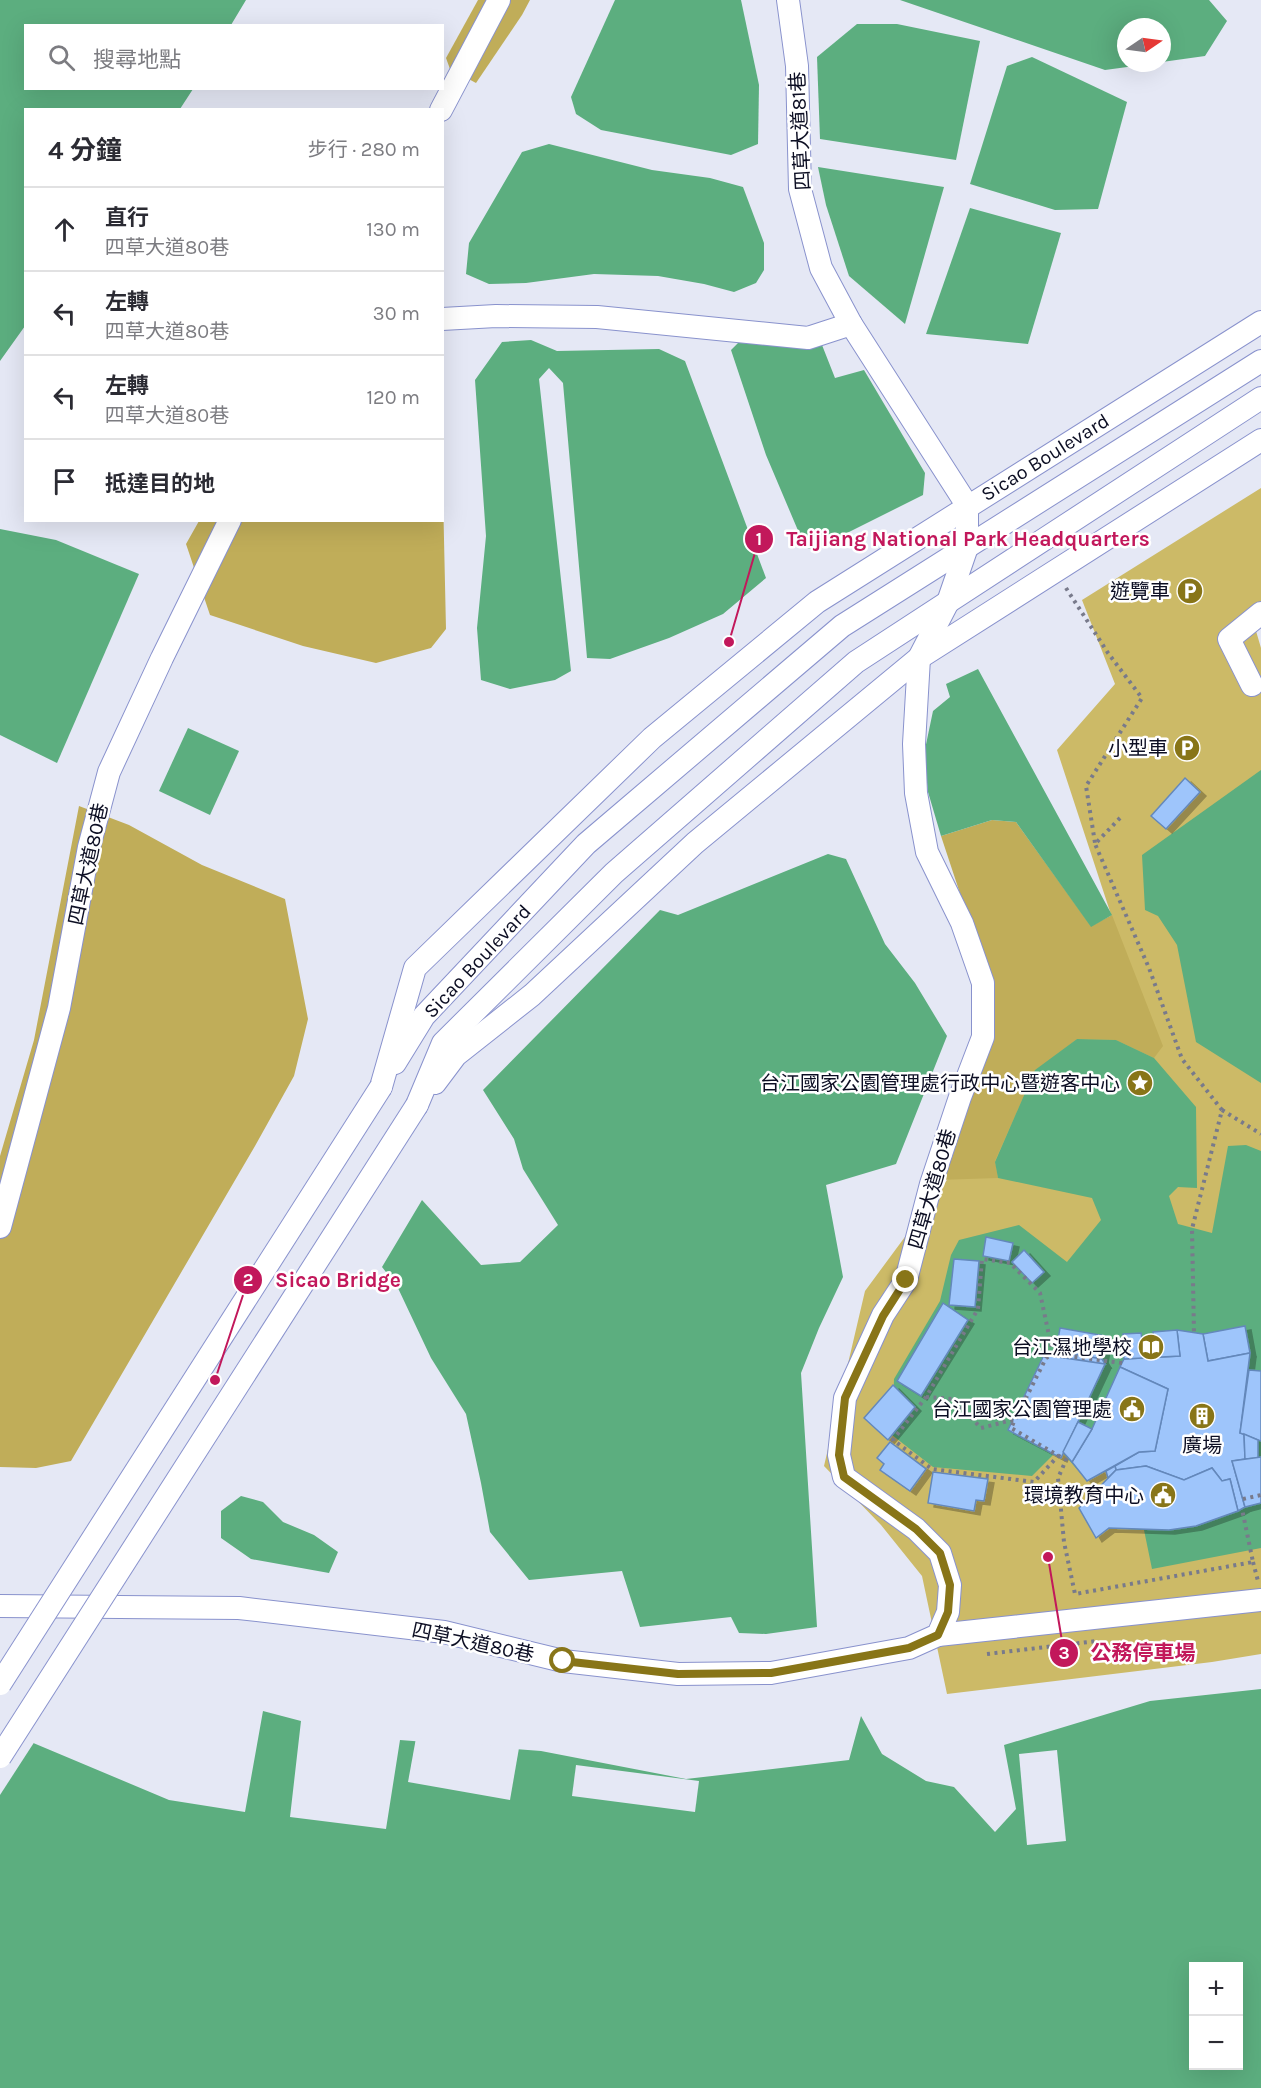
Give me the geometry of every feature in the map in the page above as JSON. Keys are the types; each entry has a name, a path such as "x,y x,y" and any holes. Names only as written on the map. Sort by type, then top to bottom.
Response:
{"street":[{"path":"442,108 499,0"},
{"name":"四草大道81巷","path":"788,0 797,66 800,189 821,268 851,324 968,505"},
{"path":"444,319 496,316 597,317 808,338 851,324"},
{"name":"Sicao Boulevard","path":"381,1087 414,968 651,738 817,602 1261,322"},
{"name":"Sicao Boulevard","path":"381,1087 424,1016 586,844 842,626 1261,361"},
{"name":"Sicao Boulevard","path":"417,1105 443,1043 615,873 856,662 1261,398"},
{"path":"0,1757 417,1105 456,1055 532,995 695,843 919,658 1261,440"},
{"name":"四草大道80巷","path":"0,1606 239,1608 444,1632 563,1661 678,1674 771,1673 909,1648 938,1635 948,1612 950,1585 940,1553 916,1529 844,1477 839,1455 845,1398 883,1316 906,1280 931,1184 960,1097 984,1038 983,982 962,923 927,852 916,794 914,744 919,658 948,602 967,547 968,505"},
{"name":"四草大道80巷","path":"0,1227 59,1008 89,847 109,772 229,522"},
{"path":"1252,685 1229,639 1261,614"},
{"path":"0,1684 381,1087"},
{"path":"938,1635 1261,1600"}],"path":[{"path":"1066,588 1108,653 1142,698 1086,786 1095,844 1149,968 1182,1059 1222,1110 1261,1134"},
{"path":"1095,844 1120,818"},
{"path":"1194,1333 1192,1229 1222,1110"},
{"path":"1053,1354 1040,1293 1010,1263 982,1259 978,1309 926,1397 893,1440 932,1469 1034,1482 1059,1455"},
{"path":"1122,1363 1053,1354 1046,1358 1011,1428 1066,1460 1058,1478 1064,1542 1075,1594 1253,1562 1242,1509"},
{"path":"926,1397 954,1399 981,1428 1016,1419"},
{"path":"1243,1499 1261,1495"}],"shaded area":[{"path":"0,0 246,0 232,24 24,24 24,90 192,90 181,108 24,108 24,327 0,361"},
{"path":"478,0 530,0 476,83 450,69 446,58"},
{"path":"615,0 741,0 759,85 758,144 731,155 601,130 576,114 571,97"},
{"path":"900,0 1209,0 1227,21 1205,56 1171,61 1171,18 1117,18 1117,68 1105,70"},
{"path":"857,24 897,24 980,41 956,160 820,139 817,57"},
{"path":"1032,57 1127,102 1098,209 1055,210 970,184 1007,66"},
{"path":"549,144 652,170 710,178 743,187 764,243 764,270 756,283 734,292 658,276 594,274 526,283 489,284 466,274 469,243 522,152"},
{"path":"818,167 944,187 905,324 849,276 826,205"},
{"path":"970,208 1061,233 1028,344 926,334"},
{"path":"531,340 557,351 659,349 685,361 766,578 723,614 669,638 610,659 587,658 563,383 549,368 539,379 571,671 555,680 510,689 481,680 477,628 486,536 475,380 502,342"},
{"path":"738,343 822,345 835,378 864,370 925,473 923,495 813,550 805,547 766,455 731,350"},
{"name":"台江國家公園管理處行政中心暨遊客中心","path":"1261,488 1261,625 1256,631 1261,648 1261,1654 947,1694 922,1576 881,1525 824,1466 865,1291 1051,1039 1141,1006 1057,750 1115,684 1082,600"},
{"path":"198,522 444,522 446,629 431,648 376,663 303,646 210,615 186,544"},
{"path":"0,529 56,540 139,574 57,763 0,735"},
{"path":"978,669 1112,915 1091,927 1016,822 992,820 941,836 928,792 924,754 933,711 950,697 946,684"},
{"path":"188,728 239,751 210,815 159,791"},
{"path":"1261,770 1261,1083 1196,1042 1177,945 1158,916 1145,910 1142,855"},
{"path":"79,806 129,825 202,865 285,899 308,1019 294,1076 71,1461 36,1468 0,1467 0,1156 34,1040"},
{"path":"992,820 1016,822 1091,926 1112,915 1163,1046 1154,1058 1116,1040 1077,1039 1035,1071 995,1161 998,1178 937,1180 989,981 941,836"},
{"path":"828,854 846,859 885,944 915,983 947,1036 896,1164 826,1185 843,1277 801,1373 817,1627 766,1634 739,1633 731,1617 640,1627 622,1571 529,1580 490,1532 466,1414 431,1358 397,1286 382,1267 422,1200 481,1265 520,1262 558,1225 523,1169 514,1139 483,1090 660,910 678,915"},
{"path":"1077,1039 1116,1040 1154,1058 1196,1107 1197,1188 1178,1187 1169,1196 1178,1224 1212,1233 1228,1146 1246,1145 1261,1151 1261,1548 1152,1569 1144,1530 1109,1528 1096,1538 1079,1508 1108,1479 1106,1471 1087,1481 1063,1453 1061,1458 1054,1454 1032,1476 933,1467 892,1435 894,1379 940,1301 951,1255 959,1240 1019,1225 1067,1262 1101,1220 1092,1198 998,1178 995,1162 1035,1070"},
{"path":"241,1496 263,1502 283,1522 314,1535 338,1552 329,1573 251,1559 221,1538 221,1511"},
{"path":"1261,1689 1261,2088 0,2088 0,1729 169,1800 245,1812 263,1711 301,1721 290,1817 386,1829 400,1740 541,1751 686,1779 849,1760 861,1716 882,1754 926,1781 954,1787 995,1832 1016,1809 1004,1745 1150,1701"}],"pier":[{"path":"0,1726 35,1741 0,1795"},
{"path":"416,1738 519,1748 510,1800 408,1782"},
{"path":"1057,1750 1066,1841 1027,1845 1019,1754"},
{"path":"576,1765 699,1781 695,1812 572,1796"}],"building":[{"path":"1185,778 1200,792 1166,829 1151,816"},
{"path":"986,1237 1013,1243 1009,1261 983,1256"},
{"path":"1024,1250 1044,1272 1032,1283 1012,1262"},
{"path":"954,1259 979,1261 975,1307 949,1305"},
{"path":"943,1303 968,1320 921,1396 897,1381"},
{"path":"1245,1326 1250,1353 1208,1361 1203,1334"},
{"path":"1060,1328 1106,1336 1102,1359 1056,1351"},
{"name":"廣場","path":"1177,1330 1203,1334 1208,1361 1250,1353 1240,1433 1244,1434 1245,1459 1232,1461 1245,1507 1238,1511 1230,1479 1222,1481 1212,1468 1184,1480 1146,1466 1116,1470 1115,1466 1139,1452 1155,1451 1168,1389 1120,1367 1124,1359 1180,1356"},
{"name":"台江濕地學校","path":"1177,1330 1180,1356 1124,1359 1123,1334 1141,1333 1142,1339 1154,1338 1153,1332"},
{"path":"1056,1351 1102,1359 1105,1364 1044,1355"},
{"path":"1044,1355 1105,1364 1061,1458 1008,1430"},
{"name":"台江國家公園管理處","path":"1120,1367 1168,1389 1155,1451 1139,1452 1087,1481 1072,1462 1092,1429"},
{"path":"1249,1370 1261,1371 1261,1441 1240,1433"},
{"path":"893,1385 915,1407 888,1440 864,1418"},
{"path":"1078,1422 1092,1429 1072,1462 1063,1452"},
{"path":"1244,1434 1258,1440 1258,1458 1245,1459"},
{"path":"890,1442 926,1469 910,1491 880,1470 884,1464 877,1458"},
{"path":"1261,1457 1261,1503 1245,1507 1232,1461"},
{"path":"1115,1466 1116,1470 1108,1478 1106,1471"},
{"name":"環境教育中心","path":"1146,1466 1184,1480 1212,1468 1222,1481 1230,1479 1238,1511 1196,1526 1169,1530 1109,1528 1096,1538 1079,1508 1116,1470"},
{"path":"933,1472 988,1479 984,1501 976,1500 974,1511 928,1503"}],"place":[{"name":"遊覽車","path":"1190,591"},
{"name":"Taijiang National Park Headquarters","path":"729,642"},
{"name":"小型車","path":"1187,748"},
{"name":"台江國家公園管理處行政中心暨遊客中心","path":"1140,1083"},
{"name":"台江濕地學校","path":"1151,1347"},
{"name":"Sicao Bridge","path":"215,1380"},
{"name":"台江國家公園管理處","path":"1132,1409"},
{"name":"廣場","path":"1202,1416"},
{"name":"環境教育中心","path":"1163,1495"},
{"name":"公務停車場","path":"1048,1557"}],"route":[{"path":"563,1661 678,1674 771,1673 909,1648 938,1635 948,1612 950,1585 940,1553 916,1529 844,1477 839,1455 845,1398 883,1316 906,1280"}]}
